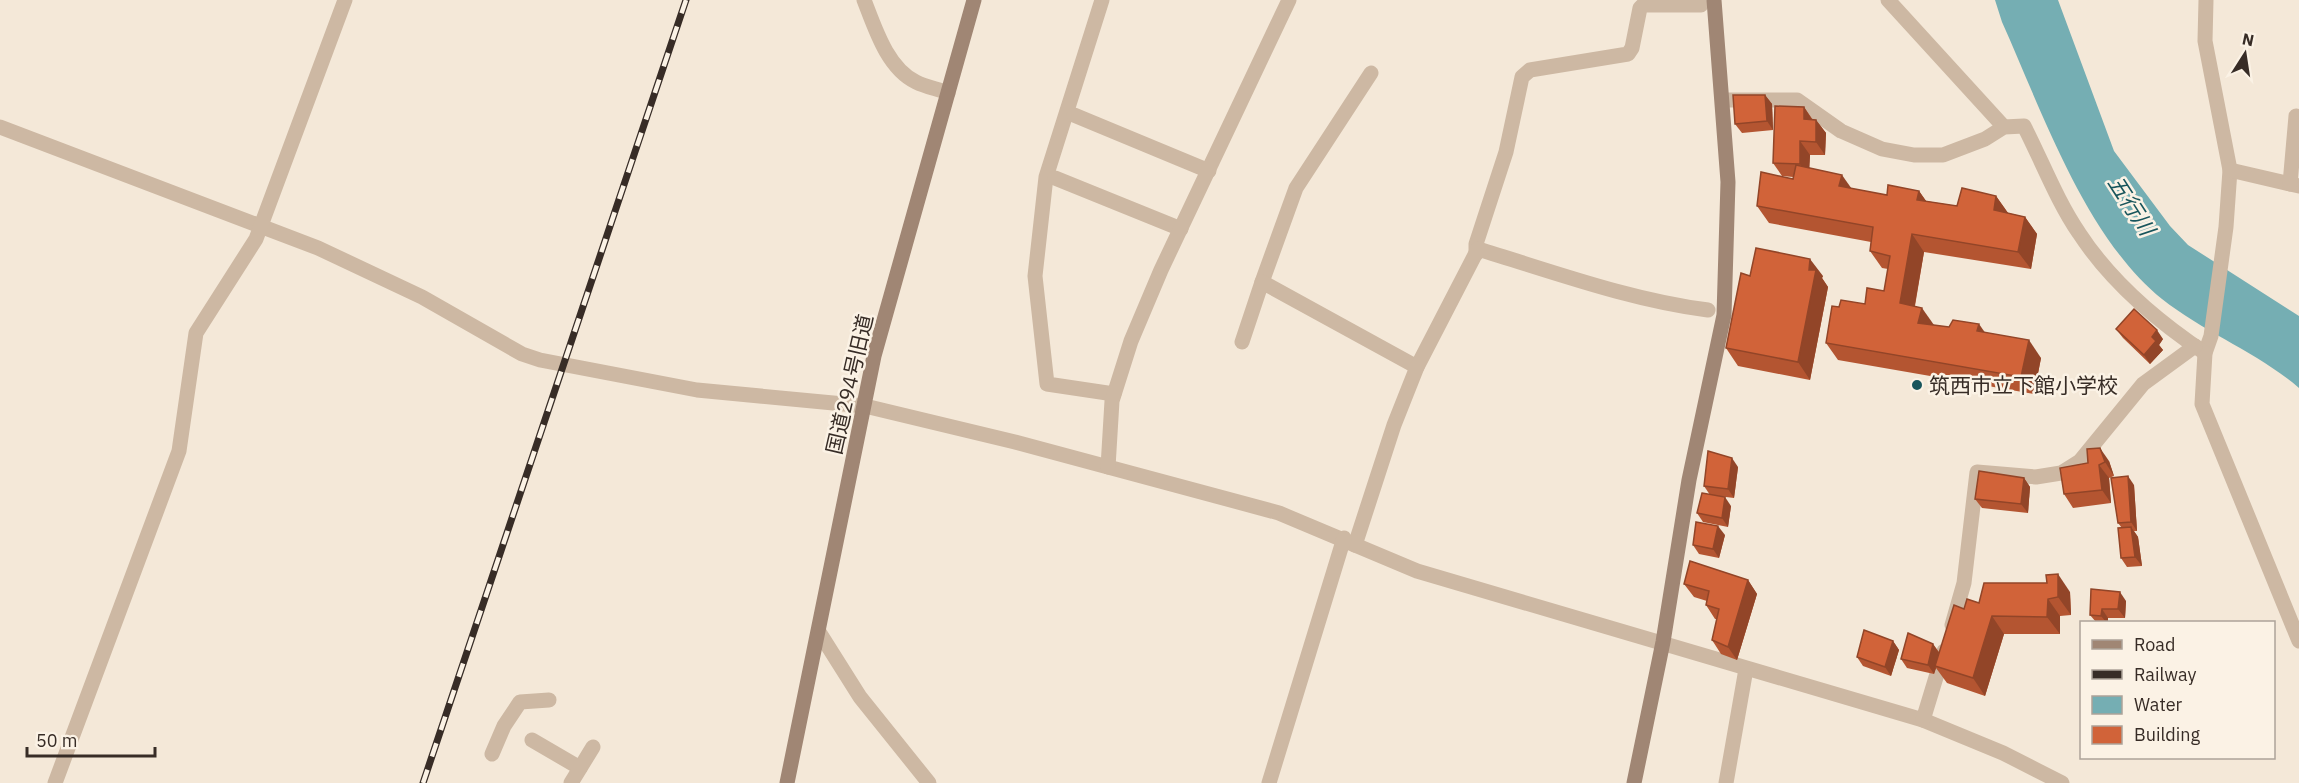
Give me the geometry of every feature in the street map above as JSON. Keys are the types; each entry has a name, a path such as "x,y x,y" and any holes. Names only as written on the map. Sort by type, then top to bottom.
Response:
{"street":[{"path":"54,783 179,451 196,333 256,239 345,0"},
{"path":"864,0 882,44 897,67 915,82 948,93"},
{"name":"国道294号旧道","path":"788,783 874,356 974,0"},
{"path":"1102,0 1046,177 1035,276 1047,384 1114,394"},
{"path":"1108,467 1114,394 1131,342 1181,229 1289,0"},
{"path":"1887,0 2004,127"},
{"path":"1923,720 1964,583 1977,472 2036,477 2061,473 2080,461 2143,384 2202,348 2211,336 2226,227 2230,170 2205,41 2206,0"},
{"path":"1476,254 1476,244 1506,152 1522,77 1530,70 1628,54 1632,48 1640,8 1643,5 1707,3 1723,100 1728,182 1724,315 1689,480 1663,642 1634,783"},
{"path":"1242,342 1296,188 1371,74"},
{"path":"1723,100 1797,100 1841,131 1882,149 1914,155 1943,155 1965,148 2004,127 2024,126 2077,231 2123,288 2202,348"},
{"path":"1074,115 1209,171"},
{"path":"2230,170 2295,185 2296,117"},
{"path":"0,127 318,248 401,287 522,354 540,360 697,390 865,406 1280,513 1417,571 1923,720 2003,753 2062,783"},
{"path":"1055,178 1181,229"},
{"path":"1269,783 1349,541 1394,425 1417,367 1478,249 1599,286 1677,306 1708,310"},
{"path":"1262,282 1417,367"},
{"path":"2202,348 2202,404 2299,641"},
{"path":"819,632 860,697 929,783"},
{"path":"1726,783 1746,669"},
{"path":"492,754 504,726 520,702 549,700"},
{"path":"532,740 580,768"},
{"path":"571,783 592,747"}],"water":[{"name":"五行川","path":"1995,0 2058,0 2114,151 2170,226 2188,245 2299,316 2299,388 2283,375 2162,299 2135,273 2110,242 2068,171 2002,22"}],"building":[{"path":"1733,95 1765,95 1767,121 1735,124"},
{"path":"1775,106 1804,107 1804,119 1816,120 1816,142 1800,141 1800,164 1773,163"},
{"path":"1796,165 1842,175 1839,186 1887,195 1888,185 1919,191 1917,200 1957,206 1962,188 1996,196 1994,210 2025,217 2018,252 1912,234 1900,303 1922,308 1918,323 1949,327 1953,320 1979,324 1977,331 2029,340 2021,377 1826,343 1832,306 1839,307 1841,300 1865,304 1867,288 1884,291 1890,256 1870,251 1873,227 1757,206 1761,172 1793,179"},
{"path":"1756,248 1810,259 1809,270 1816,270 1798,362 1726,348 1741,273 1750,276"},
{"path":"2134,309 2157,330 2152,337 2156,341 2144,355 2116,329"},
{"path":"2100,448 2105,462 2099,465 2102,490 2064,494 2060,468 2088,463 2087,449"},
{"path":"1708,451 1732,458 1728,489 1704,486"},
{"path":"1979,471 2024,478 2021,504 1975,499"},
{"path":"2128,476 2131,522 2118,523 2111,478"},
{"path":"1702,493 1725,497 1722,518 1697,513"},
{"path":"1696,522 1718,526 1713,549 1693,545"},
{"path":"2131,527 2135,557 2121,558 2118,528"},
{"path":"1690,561 1748,580 1728,647 1712,640 1719,609 1706,605 1709,591 1684,584"},
{"path":"2058,574 2058,597 2048,599 2047,617 1992,616 1973,678 1935,666 1954,605 1964,609 1967,599 1979,603 1984,583 2047,583 2046,575"},
{"path":"2091,589 2120,592 2118,609 2102,609 2101,616 2090,615"},
{"path":"1864,630 1893,641 1885,667 1857,657"},
{"path":"1908,633 1933,644 1928,665 1901,659"}],"railway":[{"path":"423,783 686,0"}],"place":[{"name":"筑西市立下館小学校","path":"1917,385"}]}
